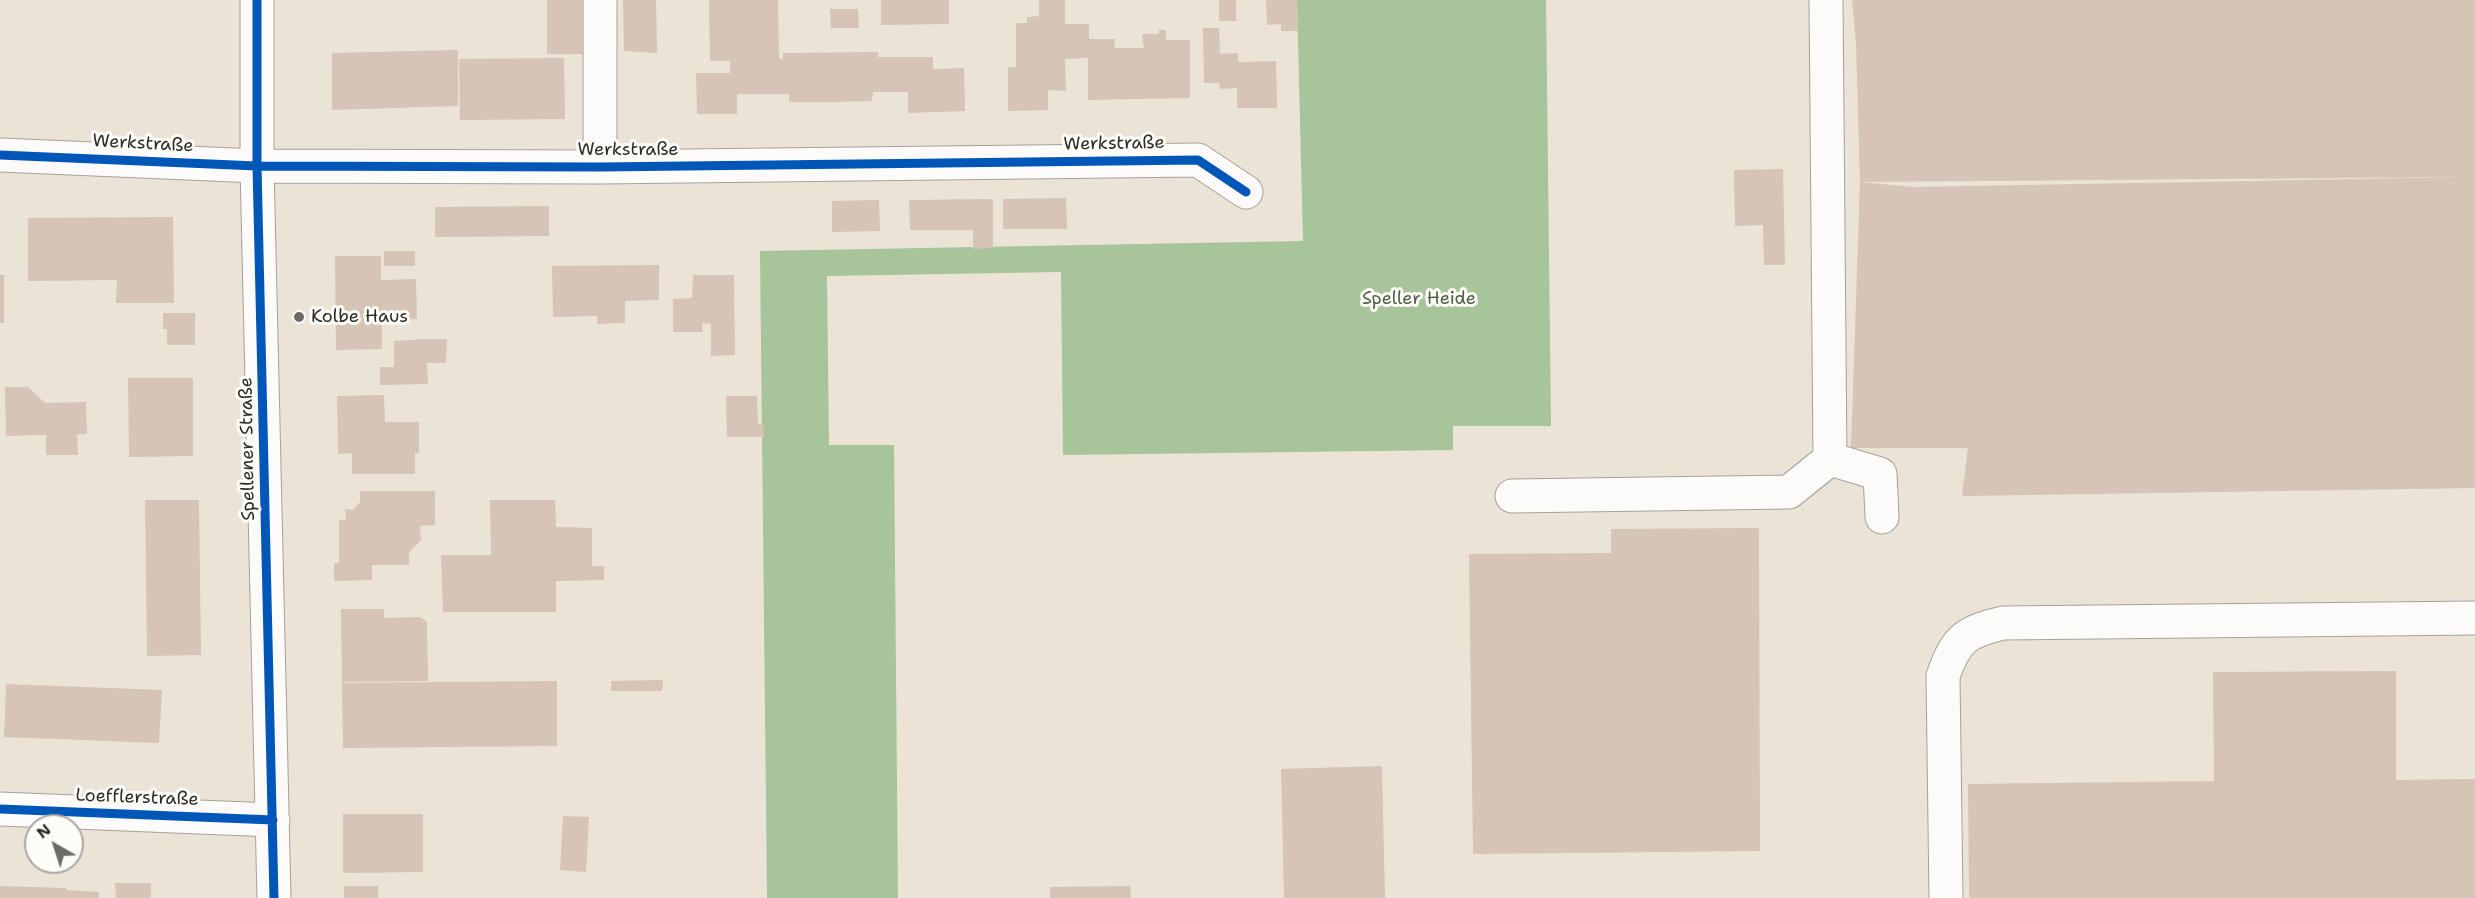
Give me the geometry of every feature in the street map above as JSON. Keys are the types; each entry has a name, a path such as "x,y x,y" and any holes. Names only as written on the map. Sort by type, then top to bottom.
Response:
{"street":[{"name":"Spellener Straße","path":"257,0 258,166 274,898"},
{"path":"600,0 600,167"},
{"path":"1826,0 1830,459"},
{"name":"Werkstraße","path":"0,155 258,166 600,167 1198,160 1246,192"},
{"path":"1512,496 1789,492 1830,459"},
{"path":"1830,459 1880,474 1882,517"},
{"path":"1946,898 1943,676 1951,654 1961,639 1979,629 2003,623 2475,618"},
{"name":"Loefflerstraße","path":"0,809 273,820"}],"green space":[{"name":"Speller Heide","path":"1297,0 1546,0 1551,426 1453,426 1453,450 1063,455 1061,272 827,276 829,445 894,445 898,898 767,898 760,251 1303,241"}],"building":[{"path":"547,0 582,0 582,54 547,54"},
{"path":"623,0 656,0 657,53 624,51"},
{"path":"709,0 778,0 779,58 783,59 783,53 878,52 878,57 933,57 933,69 964,68 965,111 908,113 908,92 873,92 872,101 831,102 789,102 789,94 737,94 737,114 697,114 696,73 730,73 730,61 710,61"},
{"path":"881,0 949,0 949,24 881,25"},
{"path":"1039,0 1065,0 1065,24 1089,24 1089,39 1115,39 1114,48 1144,48 1142,34 1159,34 1159,30 1166,30 1166,40 1190,40 1190,98 1088,100 1088,58 1065,59 1066,91 1048,90 1048,110 1008,111 1008,67 1016,67 1016,23 1027,23 1027,17 1039,16"},
{"path":"1219,0 1236,0 1236,21 1219,21"},
{"path":"1266,0 1297,0 1298,31 1281,31 1281,24 1267,25"},
{"path":"1852,0 2475,0 2475,488 1962,496 1968,448 1851,448 1860,182 1856,43","holes":["2468,177 1914,187 1860,182"]},
{"path":"830,9 858,9 859,28 831,28"},
{"path":"1203,28 1219,28 1220,54 1238,53 1238,62 1276,61 1277,108 1237,108 1237,88 1220,89 1219,83 1204,83"},
{"path":"458,50 458,106 332,110 332,53"},
{"path":"564,58 565,119 460,120 459,59"},
{"path":"1783,169 1785,265 1764,265 1763,225 1735,226 1734,170"},
{"path":"1066,198 1067,229 1003,229 1003,199"},
{"path":"993,199 993,248 973,249 973,230 910,230 909,200"},
{"path":"879,200 880,231 832,232 832,201"},
{"path":"549,206 549,236 435,237 435,207"},
{"path":"173,217 174,303 116,303 117,280 28,281 28,218"},
{"path":"384,251 415,251 415,266 384,266"},
{"path":"335,256 381,256 381,280 416,279 417,319 382,320 382,349 336,350"},
{"path":"659,265 659,300 625,301 625,323 597,324 597,316 553,317 552,266"},
{"path":"0,275 4,275 4,323 0,323"},
{"path":"693,275 734,275 735,355 711,356 711,324 702,323 703,332 673,332 673,299 692,298"},
{"path":"163,313 195,313 195,345 167,345 167,329 163,329"},
{"path":"447,339 446,363 427,363 428,384 380,385 380,367 394,367 394,341"},
{"path":"128,378 193,378 193,456 129,457"},
{"path":"5,387 28,387 45,403 86,402 87,434 77,434 78,455 46,455 46,435 6,436"},
{"path":"384,395 385,422 419,422 419,453 415,453 415,474 352,474 352,453 338,454 337,396"},
{"path":"726,396 757,396 758,424 763,424 764,437 727,437"},
{"path":"360,491 435,491 435,525 420,526 421,540 409,552 409,565 372,565 372,580 334,581 334,563 339,563 339,520 346,520 345,509 353,510 360,502"},
{"path":"145,500 199,500 201,655 147,656"},
{"path":"490,500 555,500 556,527 592,528 592,566 604,566 604,580 556,581 556,612 443,612 441,555 491,555"},
{"path":"1759,528 1760,851 1473,854 1469,554 1611,553 1611,529"},
{"path":"341,609 384,609 384,618 420,617 427,622 428,681 342,682"},
{"path":"2396,671 2396,780 2475,779 2475,898 1969,898 1968,784 2214,781 2213,672"},
{"path":"663,680 662,691 611,691 611,681"},
{"path":"557,681 557,746 343,748 342,683"},
{"path":"6,684 162,690 159,743 4,737"},
{"path":"1382,766 1385,898 1284,898 1281,769"},
{"path":"343,814 423,814 423,872 343,873"},
{"path":"563,816 589,817 586,872 560,870"},
{"path":"115,883 151,883 151,898 116,898"},
{"path":"0,886 66,888 66,890 99,892 99,898 0,898"},
{"path":"344,886 378,886 378,898 344,898"},
{"path":"1130,886 1131,898 1050,898 1050,887"}],"cycle path":[{"path":"257,0 257,166 274,898"},
{"path":"0,155 257,166 600,167 1198,160 1246,192"},
{"path":"0,809 273,820"}],"place":[{"name":"Kolbe Haus","path":"299,317"}]}
